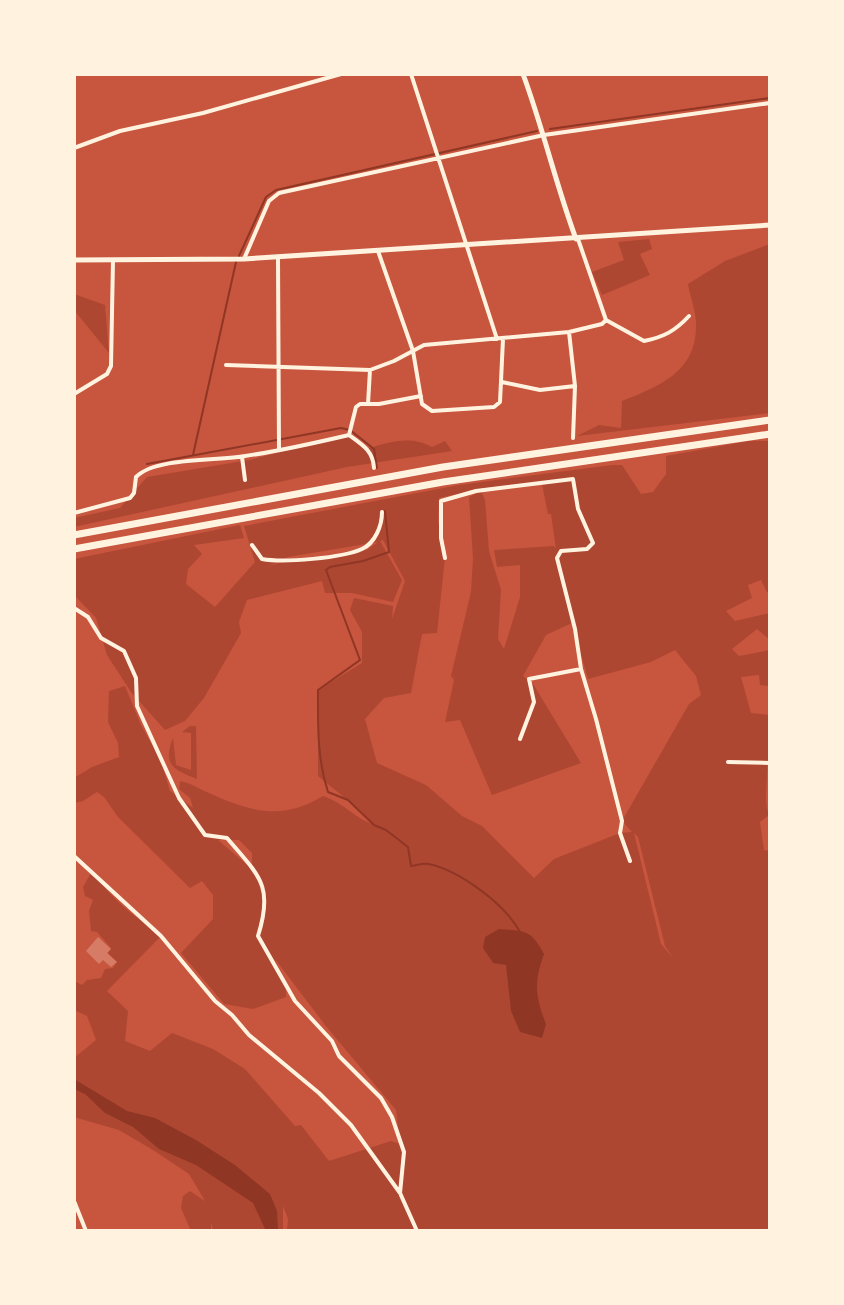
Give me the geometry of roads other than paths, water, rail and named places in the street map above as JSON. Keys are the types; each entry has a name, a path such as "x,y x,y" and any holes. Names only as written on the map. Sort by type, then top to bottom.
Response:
{"highway":[{"path":"74,535 443,467 766,421"},
{"path":"74,549 443,482 767,434"}],"street":[{"path":"74,148 120,131 203,113 341,74"},
{"path":"378,251 413,351 422,404 432,411 494,407 500,402 500,339 466,247 411,74"},
{"path":"523,74 560,196 606,320 644,341 662,338 675,331 689,316"},
{"path":"239,259 269,201 279,193 436,155 544,135 770,103"},
{"path":"74,260 239,259 466,247 770,225"},
{"path":"278,257 279,450"},
{"path":"74,394 107,374 111,366 113,260"},
{"path":"226,365 370,370 424,345 569,332 602,324 606,320"},
{"path":"569,332 575,386 573,438"},
{"path":"368,404 370,370"},
{"path":"501,382 540,390 575,386"},
{"path":"349,435 356,407 360,404 421,396"},
{"path":"74,513 130,498 134,493 136,477 145,470 198,459 242,457 349,435 373,457 374,468"},
{"path":"242,457 245,480"},
{"path":"445,558 441,538 441,501 476,491 573,479 578,509 593,543 587,549 561,551 557,558 574,622 581,669 622,821 620,833 630,861"},
{"path":"252,545 262,559 273,561 362,549 378,531 382,512"},
{"path":"74,608 88,617 101,638 124,651 136,678 137,706 179,798 205,835 227,838 260,877 267,909 258,936 295,1001 332,1041 339,1056 381,1098 392,1117 404,1152 400,1193"},
{"path":"520,739 534,702 529,679 581,669"},
{"path":"728,762 770,763"},
{"path":"74,856 161,936 215,1001 249,1035 319,1093 351,1125 400,1193 417,1231"},
{"path":"74,1202 86,1231"}],"waterway":[{"path":"550,129 770,98"},
{"path":"239,256 266,197 276,190 537,131"},
{"path":"193,455 236,262"},
{"path":"147,464 341,428 350,430 374,449 377,468"},
{"path":"385,511 389,552 326,570 360,660 318,690 318,729 324,780 328,792 348,800 374,825 408,847 411,866 429,864 467,881 493,900 520,932"}]}
